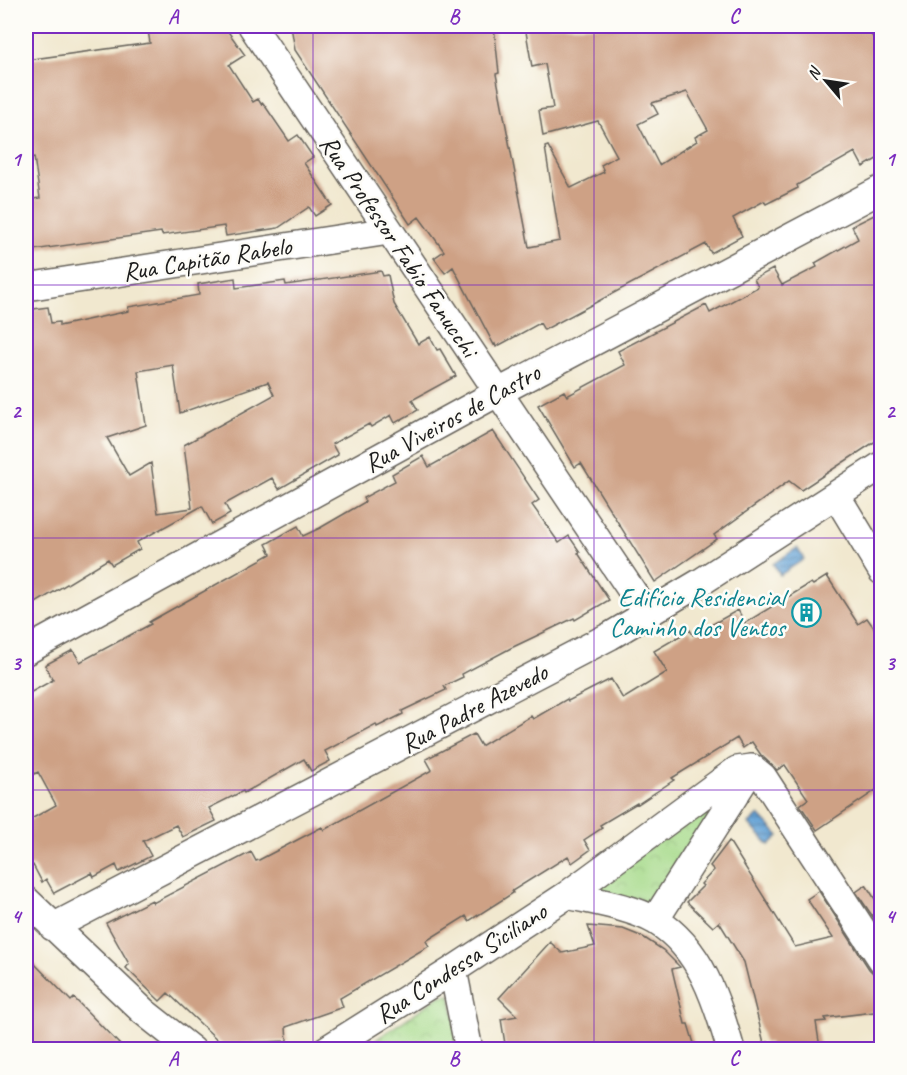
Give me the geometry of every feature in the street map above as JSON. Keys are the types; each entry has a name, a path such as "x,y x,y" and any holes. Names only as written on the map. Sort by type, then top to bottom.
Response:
{"street":[{"name":"Rua Professor Fabio Fanucchi","path":"252,26 648,615"},
{"name":"Rua Viveiros de Castro","path":"26,651 497,393 882,189"},
{"name":"Rua Capitão Rabelo","path":"26,287 389,231"},
{"name":"Rua Padre Azevedo","path":"53,927 648,615 882,465"},
{"path":"836,495 882,571"},
{"path":"655,920 752,768 763,777 882,960"},
{"name":"Rua Condessa Siciliano","path":"326,1050 567,895 737,770 752,768"},
{"name":"Rua Condessa Siciliano","path":"567,895 655,920 676,937 693,956 715,996 731,1050"},
{"path":"26,900 144,1012 192,1050"},
{"path":"453,970 469,1050"}],"green space":[{"path":"725,795 644,909 584,893"},
{"path":"450,995 461,1049 361,1050 440,996"}],"water":[{"path":"797,548 804,559 780,575 773,564"},
{"path":"759,815 779,836 769,845 749,824"}],"building":[{"path":"177,26 224,26 245,55 229,65 253,102 258,99 261,104 263,103 289,141 298,135 313,157 304,163 332,205 315,216 309,207 278,228 226,236 224,226 162,235 161,232 26,251 26,200 40,198 34,157 26,158 26,60 150,43 148,30"},
{"path":"291,26 494,26 499,73 496,74 529,247 560,241 545,147 548,146 571,188 604,172 601,165 617,156 598,121 543,136 539,110 553,108 545,64 532,67 525,26 866,26 882,52 882,156 863,167 855,152 797,185 798,188 766,204 764,201 733,218 742,236 711,253 706,244 544,330 540,323 496,347 453,267 445,273 434,258 444,251 419,217 410,224 295,50","holes":["687,92 708,130 695,137 697,141 659,165 638,124 658,114 652,103"]},
{"path":"882,211 882,437 801,490 789,481 714,535 717,539 655,582 581,463 575,467 538,405 564,391 567,396 625,365 618,351 706,305 710,313 758,287 754,279 773,269 782,285 817,267 815,263 858,239 852,226"},
{"path":"381,271 383,276 388,275 394,304 418,344 430,337 456,376 412,400 418,410 395,423 391,415 371,427 369,424 332,444 338,455 279,489 272,478 225,504 230,514 212,524 202,506 137,542 140,549 112,565 108,559 26,609 26,310 48,307 51,323 59,322 59,326 129,311 128,307 199,295 198,284 235,278 236,288 285,281 286,285","holes":["173,365 180,413 268,382 274,395 184,445 192,508 158,513 151,463 129,476 107,438 146,425 138,371"]},
{"path":"493,431 539,500 532,505 559,543 569,536 609,600 575,620 574,618 511,648 462,674 463,677 444,686 446,690 402,711 403,714 377,727 376,724 325,751 330,761 311,771 304,759 244,793 243,791 209,808 216,821 183,837 176,825 143,841 151,856 119,872 116,865 94,877 92,873 54,893 46,879 42,882 33,865 26,869 26,822 56,805 38,772 26,778 26,695 53,680 45,665 73,650 80,662 151,624 149,622 271,554 266,544 298,526 303,536 365,502 363,498 395,481 392,474 423,456 429,467"},
{"path":"827,576 858,624 867,618 882,639 882,786 817,830 800,805 808,799 785,765 777,770 761,755 752,742 743,748 737,738 672,778 674,780 638,804 600,825 602,828 584,840 590,850 572,863 568,856 469,921 466,916 426,941 429,946 340,998 343,1007 286,1027 287,1041 222,1044 168,993 160,1001 126,968 129,964 106,923 152,900 153,903 251,852 256,861 322,827 324,830 432,770 426,759 474,734 481,746 531,716 533,719 567,699 568,701 611,679 623,699 667,672 654,651 690,630 693,635 738,610 745,623 811,583 813,585"},
{"path":"729,841 795,947 833,938 807,899 819,891 869,969 874,974 882,976 882,1011 825,1018 826,1021 816,1022 820,1048 770,1050 769,1042 764,1043 744,962 719,922 713,927 687,902 703,886 701,884 714,870 710,866"},
{"path":"866,885 882,910 882,930 856,892"},
{"path":"588,926 623,929 643,937 663,950 680,967 672,969 685,1024 688,1024 696,1050 506,1050 501,1019 517,1016 499,998 550,942 562,953 595,946"},
{"path":"26,955 71,1001 74,998 125,1050 26,1050"}],"place":[{"name":"Edifício Residencial Caminho dos Ventos","path":"806,612"}]}
